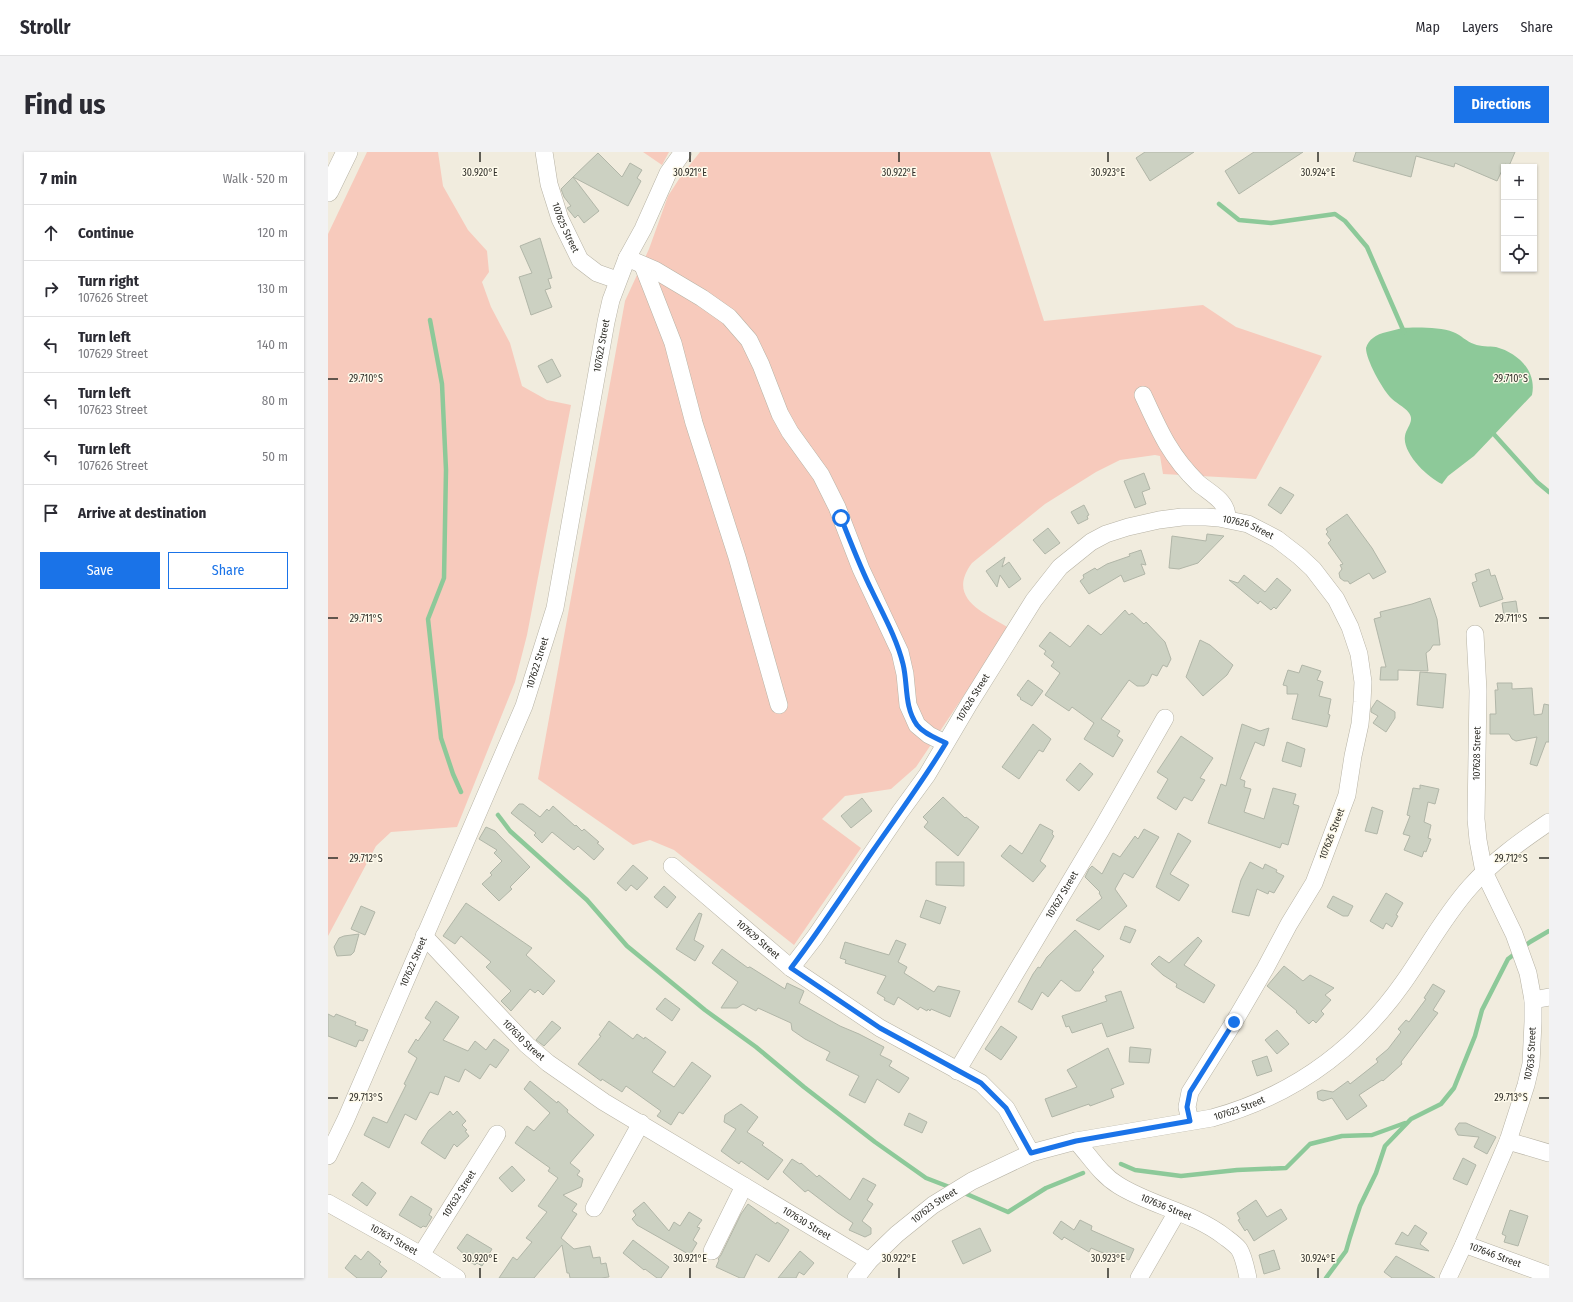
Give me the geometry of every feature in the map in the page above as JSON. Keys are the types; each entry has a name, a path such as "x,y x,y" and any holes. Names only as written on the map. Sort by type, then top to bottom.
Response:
{"main road":[{"path":"328,191 347,152"}],"street":[{"name":"107625 Street","path":"544,152 549,184 560,219 580,260 597,273 618,280"},
{"name":"107622 Street","path":"328,1156 346,1119 524,706 555,608 606,322 618,280 668,173 683,152"},
{"path":"627,258 654,270 702,298 729,318 749,340 761,365 780,414 790,432 821,475 837,507 861,569 900,652 906,674 908,705 917,725 929,735 946,743"},
{"path":"643,266 673,343 694,423 737,557 758,635 780,705"},
{"path":"1143,395 1163,440 1199,484 1223,504 1227,511 1227,519"},
{"name":"107626 Street","path":"791,968 815,937 927,775 1034,600 1060,567 1091,542 1106,534 1144,523 1182,517 1219,518 1248,524 1277,539 1299,556 1313,569 1336,598 1353,634 1359,654 1363,682 1360,724 1347,795 1314,883 1289,924 1238,1015 1190,1092 1187,1107 1190,1121"},
{"name":"107628 Street","path":"1475,634 1478,691 1476,819 1484,872"},
{"name":"107627 Street","path":"957,1071 1101,830 1165,718"},
{"name":"107623 Street","path":"856,1278 869,1260 914,1219 933,1205 972,1181 1031,1153 1076,1141 1212,1118 1256,1104 1272,1097 1306,1077 1334,1058 1361,1033 1390,1001 1462,896 1484,872 1516,844 1549,822"},
{"name":"107629 Street","path":"672,866 791,968 880,1028 981,1083 1006,1108 1031,1153"},
{"name":"107636 Street","path":"1448,1278 1508,1141 1529,1075 1541,999 1532,987 1514,934 1484,872"},
{"name":"107630 Street","path":"424,936 503,1020 548,1063 598,1098 869,1260"},
{"path":"594,1208 641,1123"},
{"name":"107632 Street","path":"420,1254 497,1134"},
{"name":"107636 Street","path":"1076,1141 1090,1156 1100,1171 1119,1186 1209,1225 1231,1241 1238,1249 1246,1266 1248,1278"},
{"path":"1508,1141 1549,1153"},
{"path":"712,1251 744,1186"},
{"name":"107631 Street","path":"328,1203 420,1254 457,1278"},
{"path":"1139,1278 1177,1212"},
{"name":"107646 Street","path":"1464,1244 1549,1275"}],"shaded area":[{"path":"367,152 438,152 443,186 468,230 487,251 489,272 482,282 491,307 510,343 522,386 547,400 571,405 527,635 515,682 457,827 391,832 376,846 328,936 328,234"},
{"path":"643,152 669,152 662,165"},
{"path":"700,152 990,152 1044,321 1203,305 1236,327 1322,356 1256,479 1163,474 1160,456 1155,455 1120,460 1096,472 1045,504 972,563 965,575 963,586 965,595 979,610 1009,628 916,767 891,789 845,796 822,819 861,848 794,945 674,850 650,840 633,845 538,779 625,301 649,249 668,196 681,176"},
{"path":"1402,328 1448,330 1477,345 1496,347 1504,350 1518,358 1524,364 1532,378 1532,395 1474,456 1448,476 1442,484 1423,471 1412,457 1405,443 1405,436 1411,422 1411,416 1387,393 1375,374 1367,353 1366,347 1373,338 1383,333"}],"building":[{"path":"1145,152 1194,152 1150,181 1136,158"},
{"path":"1254,152 1303,152 1239,194 1225,171"},
{"path":"1356,152 1515,152 1510,164 1501,164 1501,172 1497,181 1455,163 1454,167 1416,156 1411,177 1353,161"},
{"path":"598,153 622,177 630,163 642,170 637,178 641,181 628,206 573,177"},
{"path":"573,177 599,211 584,223 578,215 575,218 567,208 571,206 564,197 561,189"},
{"path":"540,238 552,278 548,279 551,288 545,290 552,307 531,315 519,277 532,273 520,246"},
{"path":"552,359 561,376 547,383 538,366"},
{"path":"1144,473 1150,489 1142,492 1146,504 1135,508 1124,481"},
{"path":"1280,487 1294,495 1281,514 1268,505"},
{"path":"1084,505 1089,515 1087,516 1088,519 1078,524 1071,512"},
{"path":"1347,514 1372,548 1386,572 1373,579 1369,573 1350,584 1348,581 1344,581 1340,578 1339,573 1342,569 1340,565 1343,564 1328,543 1331,540 1326,534 1328,532 1326,529"},
{"path":"1048,528 1060,543 1045,554 1033,540"},
{"path":"1207,534 1224,536 1198,563 1179,569 1169,568 1172,536 1206,541"},
{"path":"1141,550 1146,565 1141,564 1145,574 1124,582 1121,575 1089,594 1080,581 1084,578 1083,575 1095,568 1097,570 1107,564 1130,556 1129,554"},
{"path":"1005,557 1002,567 1009,562 1021,579 1009,588 1000,575 997,587 986,571"},
{"path":"1489,569 1491,576 1495,575 1503,599 1480,607 1472,583 1477,581 1475,574"},
{"path":"1244,575 1265,592 1277,578 1291,590 1276,609 1274,607 1271,610 1260,601 1258,604 1229,580 1238,583"},
{"path":"1430,598 1437,619 1440,645 1433,645 1426,653 1428,671 1398,670 1398,680 1380,680 1381,667 1386,667 1374,619 1381,617 1380,612"},
{"path":"1516,601 1518,614 1504,616 1502,603"},
{"path":"1125,610 1129,615 1132,613 1144,624 1146,622 1165,642 1171,659 1167,667 1163,665 1157,676 1152,674 1148,683 1144,686 1137,686 1129,680 1101,719 1120,731 1117,736 1123,740 1113,757 1084,739 1094,723 1072,707 1069,711 1045,695 1060,673 1051,666 1054,662 1044,654 1046,651 1039,646 1050,632 1070,647 1088,625 1101,635"},
{"path":"1200,640 1210,645 1233,665 1227,675 1203,696 1186,677"},
{"path":"1302,665 1321,671 1317,680 1323,682 1319,696 1331,699 1328,714 1330,715 1327,727 1292,719 1298,694 1287,694 1287,686 1283,685 1288,670 1299,673"},
{"path":"1420,672 1446,674 1443,708 1417,705"},
{"path":"1028,680 1043,691 1032,706 1020,699 1021,698 1017,695"},
{"path":"1497,683 1512,683 1512,689 1532,688 1534,715 1542,714 1544,704 1549,705 1549,742 1546,742 1537,766 1530,764 1537,737 1516,741 1512,739 1509,734 1490,734 1490,714 1496,714 1495,690 1498,690"},
{"path":"1377,700 1395,712 1395,718 1386,732 1373,723 1378,716 1371,712 1371,709"},
{"path":"1033,724 1051,739 1043,752 1039,750 1019,779 1002,767"},
{"path":"1242,724 1260,731 1269,728 1264,746 1255,742 1240,779 1245,781 1244,787 1251,789 1244,812 1264,819 1273,788 1296,794 1293,804 1299,806 1288,845 1282,843 1280,848 1208,823 1221,784 1226,786"},
{"path":"1181,736 1213,758 1200,778 1205,780 1192,801 1184,797 1176,810 1157,798 1168,779 1157,772"},
{"path":"1287,742 1305,749 1301,767 1282,761"},
{"path":"1080,763 1093,774 1079,791 1066,780"},
{"path":"1420,785 1439,789 1435,804 1428,802 1424,822 1431,825 1428,838 1431,839 1426,852 1424,851 1422,857 1404,850 1410,836 1403,834 1410,816 1407,815 1413,788 1420,789"},
{"path":"943,797 965,818 966,817 979,827 958,856 924,827 928,822 923,817"},
{"path":"862,798 872,811 851,828 841,816"},
{"path":"519,804 523,804 540,817 547,809 549,811 553,806 575,826 576,825 582,831 584,829 599,842 597,843 604,849 594,860 578,846 574,850 552,832 542,843 534,835 536,833 511,813"},
{"path":"1372,807 1383,811 1377,834 1365,831"},
{"path":"1040,824 1053,831 1052,834 1054,836 1040,861 1046,866 1033,882 1001,856 1010,845 1022,854"},
{"path":"486,827 495,831 530,867 510,887 512,889 499,901 482,884 492,875 490,873 502,861 494,853 497,850 479,839"},
{"path":"1144,829 1159,837 1133,878 1124,873 1115,889 1127,906 1099,930 1076,920 1102,898 1099,893 1100,892 1085,877 1089,869 1092,866 1102,874 1113,853 1120,857 1135,836 1138,839"},
{"path":"1178,833 1191,841 1170,874 1189,885 1179,901 1156,887"},
{"path":"936,862 964,862 964,886 936,885"},
{"path":"1250,862 1263,869 1265,864 1277,870 1276,872 1284,876 1274,893 1269,891 1268,894 1257,889 1249,916 1232,912 1241,880"},
{"path":"633,865 648,878 637,890 631,885 626,891 617,883"},
{"path":"664,886 676,897 667,908 654,897"},
{"path":"1386,893 1403,903 1396,915 1398,916 1392,927 1386,923 1383,929 1370,921"},
{"path":"1333,896 1353,906 1348,916 1343,916 1327,907"},
{"path":"926,900 946,907 940,924 920,917"},
{"path":"466,903 532,948 526,955 555,981 543,995 538,990 535,993 530,989 511,1011 501,1001 511,991 486,967 491,962 461,936 455,944 443,936"},
{"path":"361,906 375,912 365,935 351,929"},
{"path":"699,913 702,914 694,940 704,946 695,961 676,949"},
{"path":"1125,926 1136,930 1130,943 1120,939"},
{"path":"1075,930 1104,956 1092,970 1094,972 1080,991 1075,991 1061,980 1048,997 1042,992 1032,1010 1018,1002 1038,967 1040,968 1047,957"},
{"path":"359,934 354,952 351,955 337,956 334,947 339,938"},
{"path":"1198,937 1202,941 1184,965 1215,985 1204,1003 1176,987 1177,984 1163,975 1151,964 1159,956 1169,963"},
{"path":"896,940 906,944 898,962 907,967 904,973 934,992 938,986 960,991 950,1017 931,1009 930,1011 928,1009 927,1011 920,1007 918,1010 898,997 894,1005 884,1000 885,998 877,993 886,976 845,963 846,960 840,958 845,942 889,955"},
{"path":"722,949 748,968 750,967 785,989 787,983 804,991 799,1003 840,1026 884,1047 880,1055 892,1061 889,1066 909,1078 899,1093 877,1079 865,1103 849,1095 859,1076 826,1060 830,1052 805,1039 792,1030 791,1023 758,1008 756,1011 743,1004 737,1008 721,1008 738,982 712,963"},
{"path":"1284,966 1303,981 1310,975 1334,988 1325,995 1331,1000 1321,1011 1324,1014 1316,1023 1313,1020 1309,1024 1296,1012 1297,1011 1267,986"},
{"path":"1433,984 1445,991 1433,1010 1438,1013 1401,1062 1402,1064 1383,1081 1382,1080 1359,1095 1367,1106 1347,1120 1332,1098 1323,1101 1318,1099 1317,1092 1322,1090 1333,1092 1348,1081 1350,1084 1378,1062 1376,1059 1388,1049 1401,1032 1398,1029 1406,1020 1409,1022 1426,999 1424,998"},
{"path":"1121,991 1134,1028 1107,1037 1102,1023 1072,1033 1069,1026 1066,1027 1062,1016 1107,1001 1105,996"},
{"path":"665,998 680,1009 672,1021 656,1009"},
{"path":"436,1001 459,1017 443,1040 468,1051 475,1041 486,1050 494,1039 509,1050 496,1068 490,1064 480,1079 465,1069 459,1082 445,1076 438,1095 430,1092 416,1120 405,1114 389,1148 364,1135 373,1117 387,1123 406,1085 404,1084 417,1058 408,1052 416,1039 418,1041 431,1022 425,1018"},
{"path":"328,1014 334,1017 336,1014 356,1022 355,1025 368,1030 363,1041 359,1040 356,1047 328,1036"},
{"path":"552,1021 561,1028 544,1046 536,1040"},
{"path":"609,1021 633,1039 637,1034 644,1039 645,1037 666,1052 652,1072 674,1087 692,1062 711,1076 683,1114 679,1112 671,1125 657,1116 661,1111 626,1086 622,1092 602,1079 601,1081 578,1064 601,1036 599,1035"},
{"path":"1001,1026 1017,1037 1001,1060 985,1049"},
{"path":"1277,1030 1289,1044 1277,1054 1265,1040"},
{"path":"1130,1047 1151,1049 1149,1063 1129,1062"},
{"path":"1108,1048 1124,1084 1111,1089 1114,1097 1052,1117 1045,1099 1077,1087 1067,1070"},
{"path":"1267,1056 1272,1071 1257,1076 1252,1061"},
{"path":"530,1081 557,1103 558,1101 568,1110 567,1112 594,1135 570,1163 580,1171 577,1175 583,1179 581,1187 563,1195 577,1204 572,1211 577,1214 561,1238 574,1249 590,1246 593,1258 600,1257 601,1264 606,1263 609,1277 570,1278 569,1273 567,1273 562,1245 534,1278 499,1278 513,1257 517,1260 532,1242 526,1238 547,1212 538,1206 558,1178 548,1171 550,1168 515,1143 527,1126 534,1131 550,1113 524,1089"},
{"path":"741,1104 758,1117 747,1132 764,1143 762,1145 783,1160 768,1180 741,1161 739,1164 721,1151 736,1129 724,1122 725,1115"},
{"path":"450,1111 453,1115 457,1111 466,1121 462,1125 467,1130 465,1131 469,1136 457,1147 454,1144 445,1159 421,1143 429,1130"},
{"path":"909,1113 927,1122 922,1133 904,1125"},
{"path":"1459,1123 1466,1123 1496,1137 1487,1154 1474,1147 1479,1137 1458,1135 1455,1129"},
{"path":"1463,1158 1476,1165 1467,1185 1453,1179"},
{"path":"792,1159 800,1164 801,1163 817,1177 819,1175 850,1200 863,1178 876,1185 867,1200 873,1204 862,1221 871,1228 871,1234 865,1237 849,1230 853,1223 808,1190 805,1192 783,1172"},
{"path":"512,1166 525,1180 512,1192 499,1178"},
{"path":"362,1182 376,1193 367,1206 352,1195"},
{"path":"411,1196 432,1209 429,1215 432,1217 426,1227 423,1226 421,1228 399,1215"},
{"path":"1256,1200 1267,1217 1281,1209 1287,1219 1254,1241 1247,1229 1245,1231 1238,1220 1240,1219 1237,1213"},
{"path":"644,1202 669,1231 674,1222 680,1226 689,1212 702,1220 697,1227 700,1228 693,1240 697,1243 690,1255 637,1225 632,1219 636,1215 633,1211"},
{"path":"748,1204 776,1224 777,1222 789,1230 769,1262 756,1254 744,1278 740,1278 716,1267 719,1260 718,1259 741,1214"},
{"path":"1510,1210 1528,1216 1518,1246 1504,1242 1506,1236 1502,1234"},
{"path":"1080,1220 1092,1226 1091,1230 1134,1249 1129,1260 1115,1254 1113,1257 1091,1248 1089,1252 1064,1237 1062,1240 1053,1233 1061,1221 1074,1230"},
{"path":"1415,1225 1427,1233 1420,1244 1429,1251 1395,1244 1402,1232 1408,1236"},
{"path":"980,1228 991,1251 963,1264 952,1241"},
{"path":"467,1234 492,1249 482,1266 477,1263 475,1265 466,1259 467,1257 457,1248"},
{"path":"633,1240 669,1267 661,1278 657,1278 645,1269 644,1270 623,1253"},
{"path":"1274,1250 1280,1269 1264,1274 1259,1255"},
{"path":"368,1251 381,1262 379,1264 387,1271 381,1278 357,1278 345,1268 355,1255 361,1260"},
{"path":"800,1251 814,1263 804,1275 799,1272 796,1278 778,1278"},
{"path":"1396,1256 1435,1278 1392,1278 1384,1272"}],"waterway":[{"path":"1219,204 1239,220 1271,223 1335,214 1345,221 1367,247 1404,332"},
{"path":"430,320 442,384 446,470 444,578 428,619 441,738 453,774 461,792"},
{"path":"1491,431 1537,482 1549,492"},
{"path":"498,815 510,831 587,900 627,946 705,1010 756,1047 804,1087 875,1142 926,1178 952,1188"},
{"path":"1522,948 1549,931"},
{"path":"1326,1278 1346,1251 1360,1206 1376,1173 1385,1146 1411,1119 1441,1104 1454,1088 1475,1036 1482,1010 1508,959 1516,953"},
{"path":"1121,1164 1135,1170 1181,1176 1237,1170 1286,1168 1310,1144 1342,1136 1372,1135 1405,1123"},
{"path":"962,1192 1008,1212 1046,1188 1083,1173"}],"route":[{"path":"841,518 861,569 900,652 906,674 906,694 908,705 917,725 929,735 946,743 927,775 845,891 815,937 791,968 811,980 880,1028 981,1083 1006,1108 1031,1153 1076,1141 1190,1121 1187,1107 1190,1092 1234,1022"}]}
